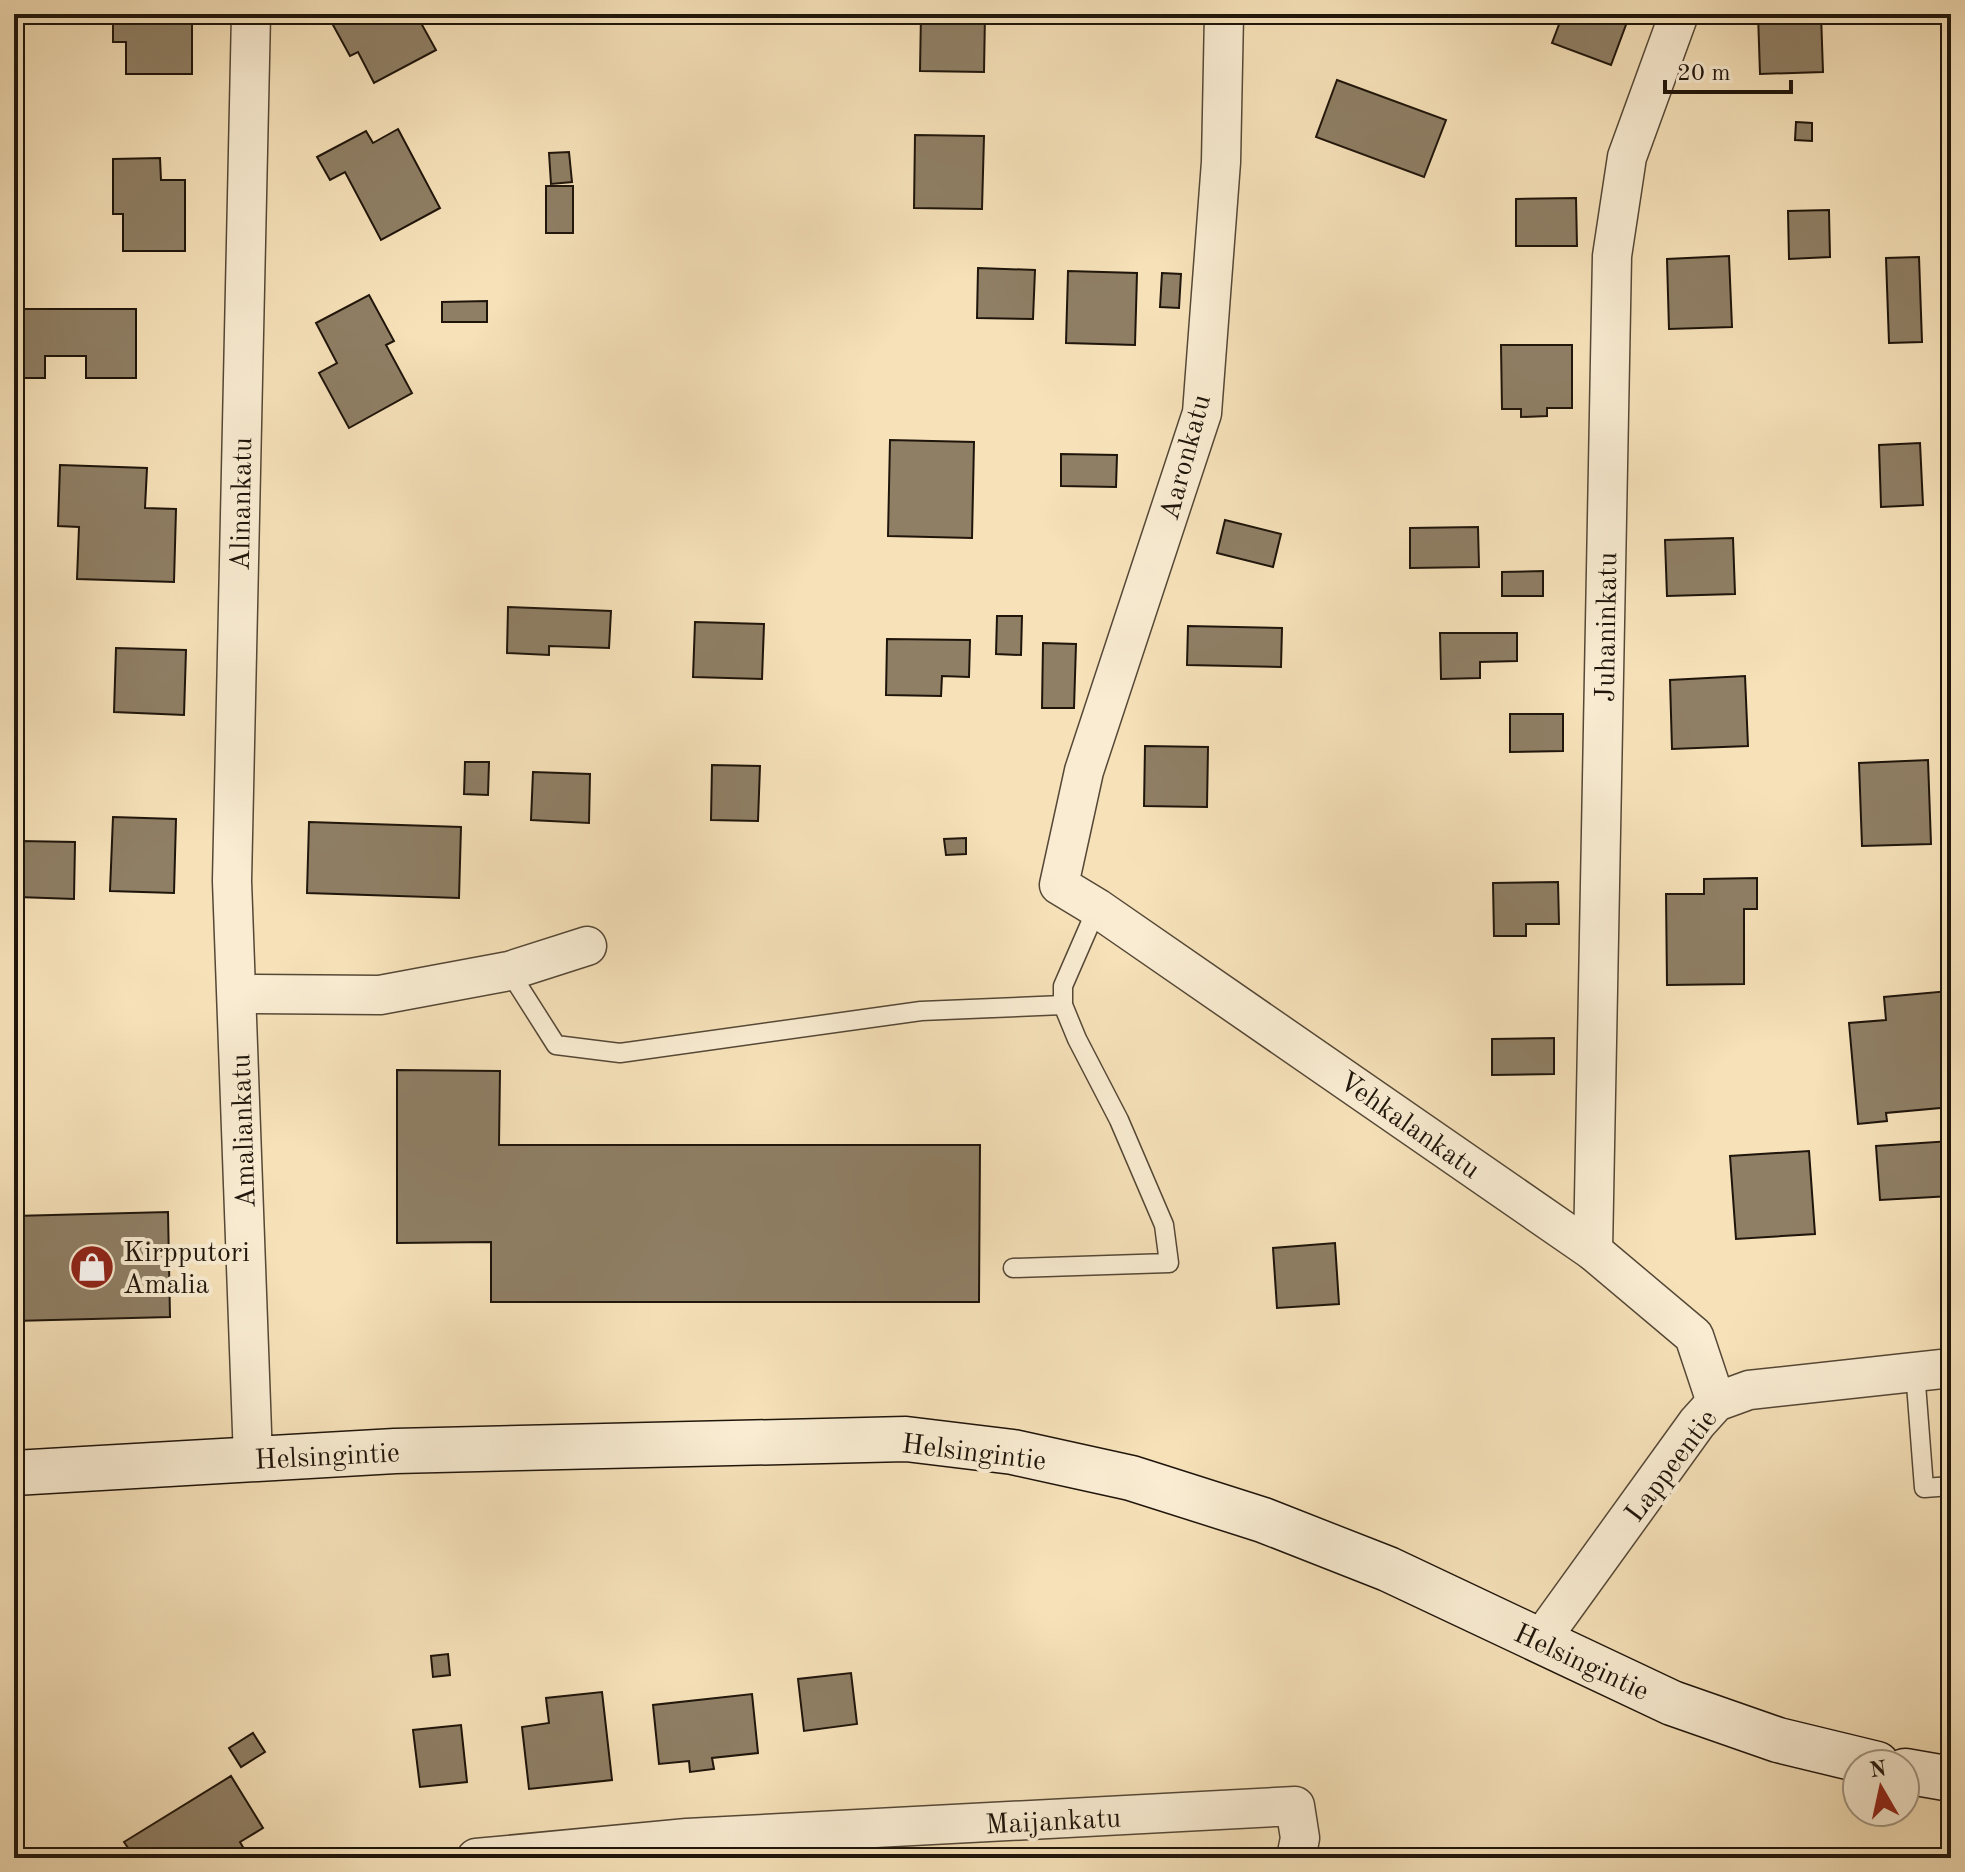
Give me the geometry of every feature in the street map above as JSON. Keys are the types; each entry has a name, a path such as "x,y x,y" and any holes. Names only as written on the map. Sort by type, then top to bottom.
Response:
{"main road":[{"name":"Helsingintie","path":"14,1473 395,1451 906,1439 1013,1452 1131,1478 1263,1520 1388,1569 1672,1703 1778,1740 1841,1755"},
{"path":"1921,1774 1951,1779"}],"street":[{"name":"Alinankatu","path":"237,994 232,881 251,14"},
{"name":"Aaronkatu","path":"1059,885 1084,771 1202,413 1221,162 1224,14"},
{"name":"Juhaninkatu","path":"1593,1251 1612,256 1627,157 1679,14"},
{"name":"Vehkalankatu","path":"1059,885 1097,908 1593,1251 1694,1336 1716,1402"},
{"path":"237,994 380,995 509,971 587,946"},
{"name":"Amaliankatu","path":"237,994 253,1459"},
{"name":"Lappeentie","path":"1539,1642 1697,1423 1716,1402 1749,1390 1933,1369"},
{"name":"Maijankatu","path":"476,1858 687,1838 1295,1806 1300,1838 1296,1858"}],"lane":[{"path":"1013,1268 1169,1263 1164,1225 1119,1120 1063,1005 1063,986 1097,908"},
{"path":"509,971 556,1045 620,1053 921,1011 1063,1005"},
{"path":"1933,1369 1924,1488 1951,1486"}],"building":[{"path":"113,14 192,14 192,74 126,74 126,42 113,42"},
{"path":"327,14 416,14 436,50 374,83 358,52 350,56"},
{"path":"921,14 985,14 984,72 920,71"},
{"path":"1563,14 1630,14 1611,65 1552,43"},
{"path":"1758,14 1821,14 1823,72 1760,74"},
{"path":"1337,80 1446,120 1424,177 1316,137"},
{"path":"1796,122 1812,123 1812,141 1795,140"},
{"path":"398,129 440,208 381,240 345,172 330,180 317,157 366,131 373,143"},
{"path":"915,135 984,136 982,209 914,208"},
{"path":"569,152 572,182 551,184 549,153"},
{"path":"160,158 161,180 185,180 185,251 123,251 123,214 113,214 113,159"},
{"path":"546,186 573,186 573,233 546,233"},
{"path":"1576,198 1577,246 1516,246 1516,199"},
{"path":"1829,210 1830,257 1789,259 1788,211"},
{"path":"1729,256 1732,327 1669,329 1667,259"},
{"path":"1919,257 1922,342 1889,343 1886,258"},
{"path":"978,268 1035,270 1033,319 977,318"},
{"path":"1068,271 1137,273 1135,345 1066,343"},
{"path":"1162,273 1181,274 1179,308 1160,307"},
{"path":"369,295 394,341 386,345 412,393 349,428 319,373 337,363 316,323"},
{"path":"487,301 487,322 442,322 442,302"},
{"path":"14,309 136,309 136,378 86,378 86,356 45,356 45,378 14,378"},
{"path":"1501,345 1572,345 1572,408 1547,408 1547,416 1521,417 1521,409 1502,409"},
{"path":"890,440 974,442 972,538 888,536"},
{"path":"1920,443 1923,505 1881,507 1879,445"},
{"path":"1061,454 1117,455 1116,487 1061,486"},
{"path":"60,465 147,468 145,508 176,509 174,582 77,579 79,527 58,526"},
{"path":"1225,520 1281,534 1273,567 1217,553"},
{"path":"1478,527 1479,567 1410,568 1410,528"},
{"path":"1948,531 1951,531 1949,568"},
{"path":"1733,538 1735,594 1667,596 1665,540"},
{"path":"1543,571 1543,596 1502,596 1502,572"},
{"path":"508,607 611,611 609,648 549,646 549,655 507,653"},
{"path":"997,616 1022,616 1021,655 996,654"},
{"path":"695,622 764,624 762,679 693,677"},
{"path":"1188,626 1282,628 1281,667 1187,665"},
{"path":"1440,633 1517,633 1517,661 1480,662 1480,678 1441,679"},
{"path":"887,639 970,640 969,677 942,676 941,696 886,695"},
{"path":"1043,643 1076,644 1074,708 1042,708"},
{"path":"116,648 186,650 184,715 114,712"},
{"path":"1745,676 1748,746 1672,749 1670,680"},
{"path":"1510,714 1563,714 1563,751 1510,752"},
{"path":"1145,746 1208,747 1207,807 1144,806"},
{"path":"1928,760 1931,844 1862,846 1859,763"},
{"path":"465,762 489,762 488,795 464,794"},
{"path":"712,765 760,766 758,821 711,820"},
{"path":"533,772 590,774 589,823 531,820"},
{"path":"113,817 176,819 174,893 110,891"},
{"path":"309,822 461,827 459,898 307,893"},
{"path":"966,838 966,854 946,855 944,839"},
{"path":"20,841 75,842 74,899 18,897"},
{"path":"1757,878 1757,909 1744,909 1744,984 1667,985 1666,894 1704,894 1704,879"},
{"path":"1558,882 1559,924 1526,924 1526,936 1494,936 1493,883"},
{"path":"1949,991 1951,1107 1886,1113 1887,1121 1858,1124 1849,1023 1886,1020 1884,997"},
{"path":"1554,1038 1554,1074 1492,1075 1492,1039"},
{"path":"397,1070 500,1071 499,1145 980,1145 979,1302 491,1302 491,1242 397,1243"},
{"path":"1951,1141 1951,1196 1880,1200 1876,1146"},
{"path":"1809,1151 1815,1234 1736,1239 1730,1156"},
{"name":"Kirpputori Amalia","path":"168,1212 170,1317 14,1321 14,1216"},
{"path":"1335,1243 1339,1304 1277,1308 1273,1248"},
{"path":"448,1654 450,1675 433,1677 431,1656"},
{"path":"851,1673 857,1724 804,1731 798,1679"},
{"path":"602,1692 612,1780 529,1789 522,1727 549,1723 546,1698"},
{"path":"752,1694 758,1753 712,1758 714,1769 690,1772 689,1761 659,1764 653,1705"},
{"path":"461,1725 467,1782 420,1787 413,1730"},
{"path":"253,1733 265,1752 241,1767 229,1748"},
{"path":"231,1776 263,1828 240,1842 247,1854 241,1858 135,1858 124,1842"}],"place":[{"name":"Kirpputori Amalia","path":"92,1267"}]}
